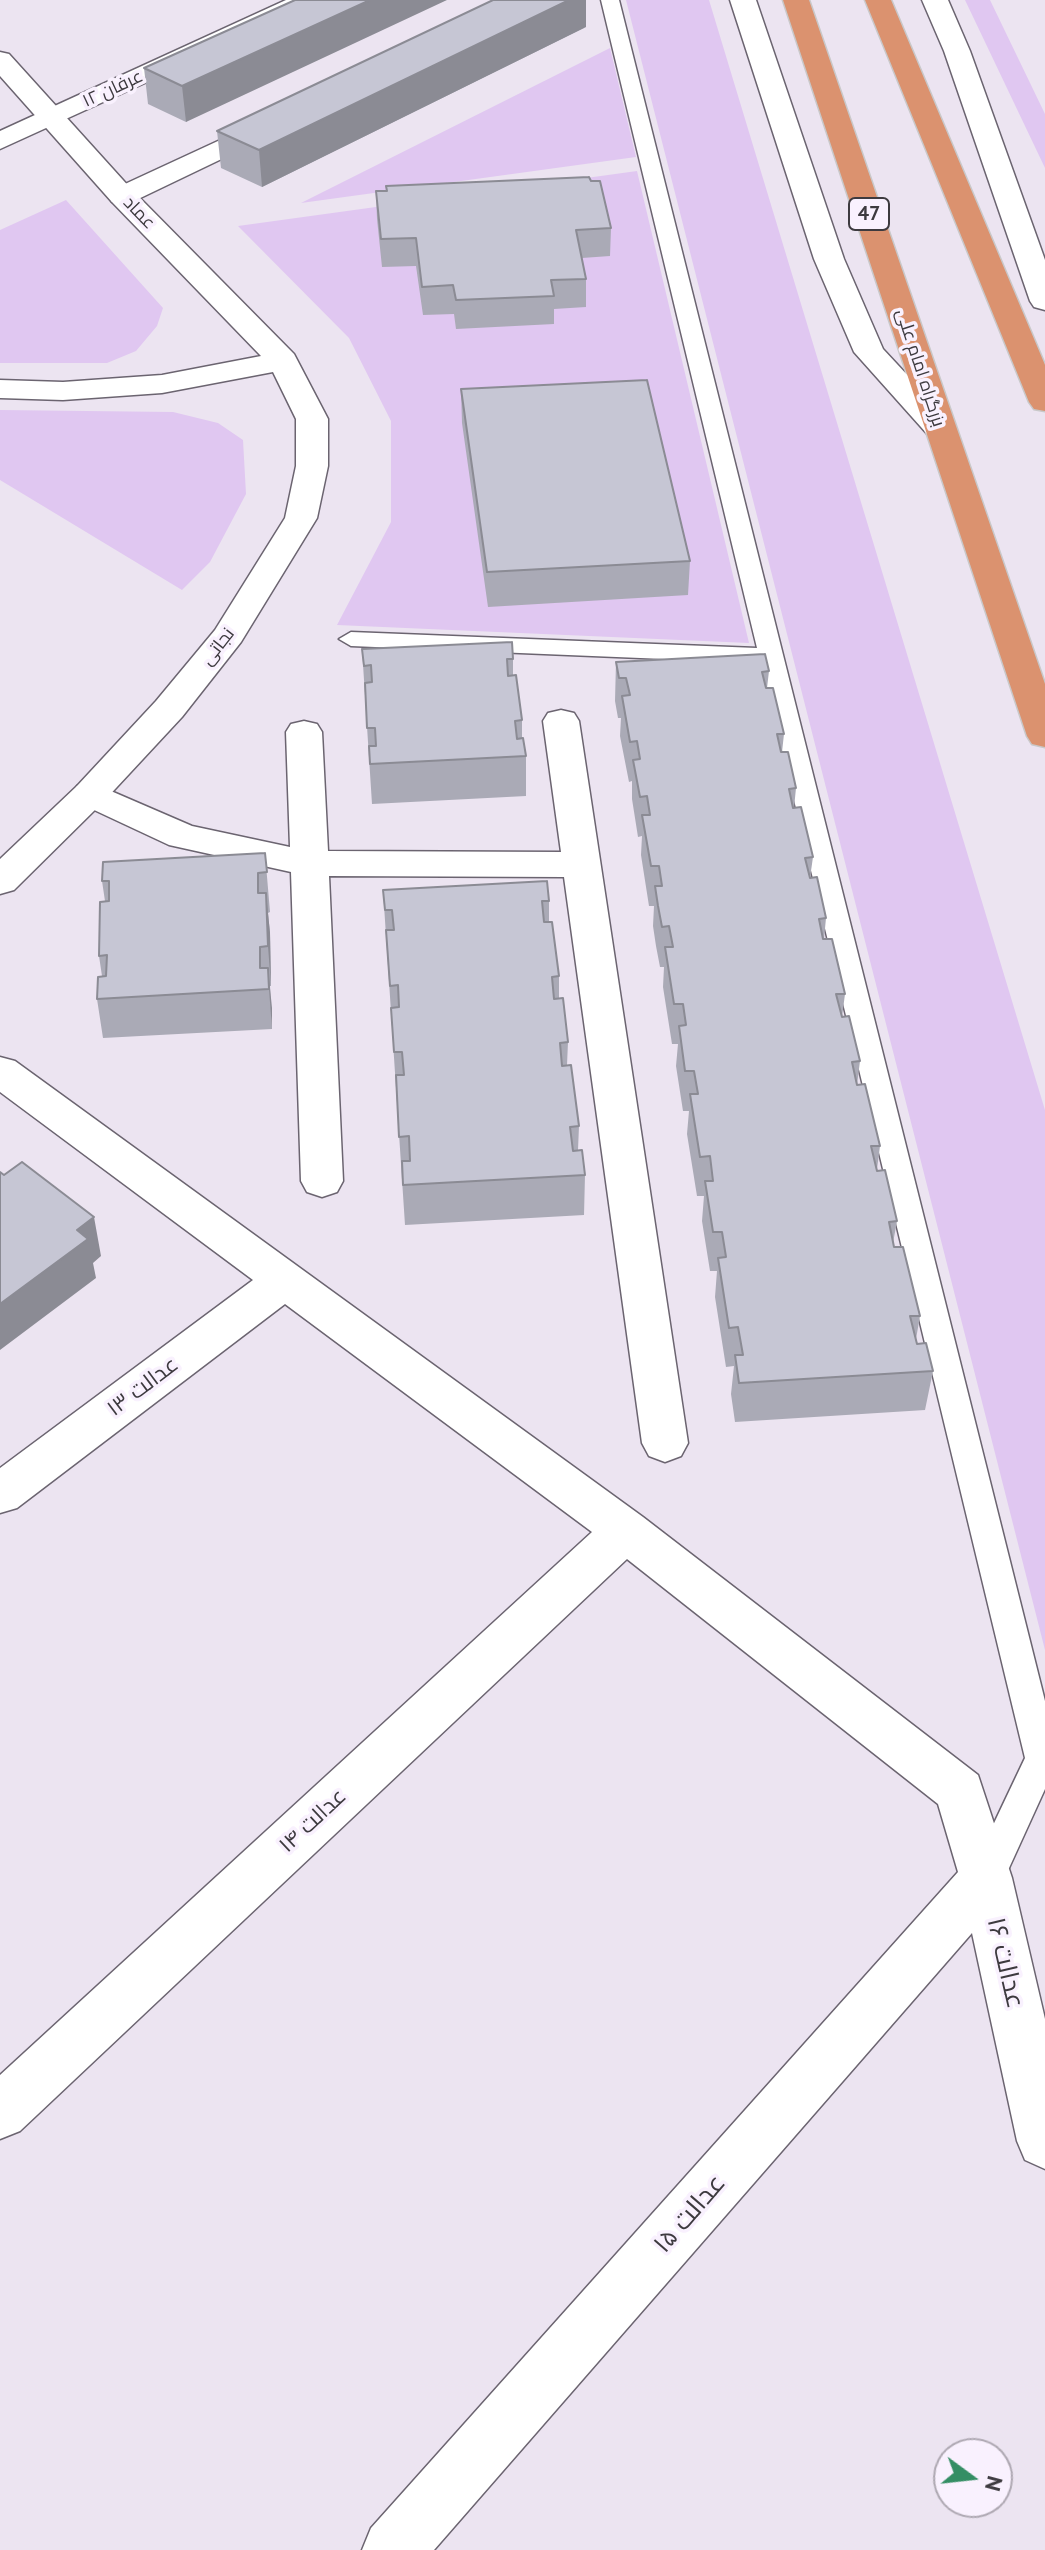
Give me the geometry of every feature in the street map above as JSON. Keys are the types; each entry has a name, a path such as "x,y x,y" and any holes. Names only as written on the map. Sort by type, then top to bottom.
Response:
{"highway":[{"name":"بزرگراه امام علی","path":"796,0 1045,736"},
{"path":"878,0 1045,402"}],"street":[{"name":"عرفان ۱۲","path":"0,141 307,0"},
{"path":"743,0 829,259 869,352 940,429"},
{"path":"935,0 957,51 1045,301"},
{"name":"عماد","path":"0,60 49,119 283,361"},
{"path":"122,196 291,115"},
{"path":"0,389 63,391 162,384 283,361"},
{"name":"نجاتی","path":"0,881 90,794 169,709 229,635 301,518 312,466 312,419 283,361"},
{"path":"561,721 665,1443"},
{"path":"304,732 322,1181"},
{"path":"90,794 182,836 308,863 581,865"},
{"name":"عدالت ۱۶","path":"0,1071 626,1531 960,1791 986,1878 1045,2141"},
{"name":"عدالت ۱۳","path":"0,1494 286,1279"},
{"name":"عدالت ۱۴","path":"0,2112 626,1531"},
{"name":"عدالت ۱۵","path":"393,2550 986,1878"}],"lane":[{"path":"610,0 1042,1758 986,1878"},
{"path":"351,639 771,656"}],"shaded area":[{"path":"626,0 709,0 1045,1110 1045,1650"},
{"path":"965,0 990,0 1045,114 1045,168"},
{"path":"610,48 636,157 301,203"},
{"path":"637,171 749,643 337,625 391,522 391,421 349,338 238,226"},
{"path":"66,200 163,308 157,326 136,351 107,363 0,363 0,230"},
{"path":"0,410 173,412 218,423 243,440 246,494 210,562 182,590 0,480"}],"building":[{"path":"295,0 370,0 182,86 144,68"},
{"path":"493,0 569,0 259,150 217,131"},
{"path":"589,177 591,181 600,181 611,228 576,230 586,279 551,280 554,296 456,300 453,285 422,287 416,238 381,239 376,191 387,191 386,186"},
{"path":"647,380 690,561 487,572 461,389"},
{"path":"512,642 513,659 507,659 508,676 516,675 522,720 515,721 517,739 523,738 526,756 370,764 369,746 376,746 375,728 367,728 365,683 372,682 371,665 364,666 362,649"},
{"path":"765,654 769,671 762,672 766,688 773,688 784,734 777,734 781,752 788,752 796,788 789,789 793,808 801,807 813,857 805,858 810,878 817,877 826,918 819,919 823,939 832,939 845,994 836,994 842,1017 849,1016 860,1061 852,1062 857,1085 865,1084 880,1146 871,1146 877,1171 885,1170 897,1221 889,1222 894,1247 903,1247 920,1316 910,1316 917,1344 926,1343 933,1371 739,1383 735,1355 743,1355 738,1327 729,1328 718,1258 726,1257 722,1232 713,1232 705,1181 713,1181 710,1156 700,1157 690,1094 698,1094 694,1071 685,1071 679,1026 686,1025 683,1004 674,1004 665,947 673,947 669,926 662,927 655,886 662,886 659,866 651,866 642,815 650,815 647,796 640,797 633,760 640,759 637,741 630,742 622,696 630,695 626,678 619,678 616,662"},
{"path":"265,853 267,872 258,873 258,893 266,893 268,946 260,947 260,968 268,968 269,989 97,999 98,977 106,976 107,955 99,956 100,902 109,901 109,881 102,881 103,862"},
{"path":"547,881 549,901 542,901 544,922 552,922 559,976 552,977 554,999 563,998 568,1042 560,1043 562,1066 571,1065 579,1126 570,1127 573,1151 582,1150 585,1175 403,1185 402,1161 410,1161 409,1136 399,1137 396,1075 404,1075 402,1052 394,1052 391,1008 399,1007 398,985 390,986 386,930 394,930 392,910 385,910 383,890"},
{"path":"22,1162 94,1217 77,1230 88,1239 0,1304 0,1172 4,1175"}]}
